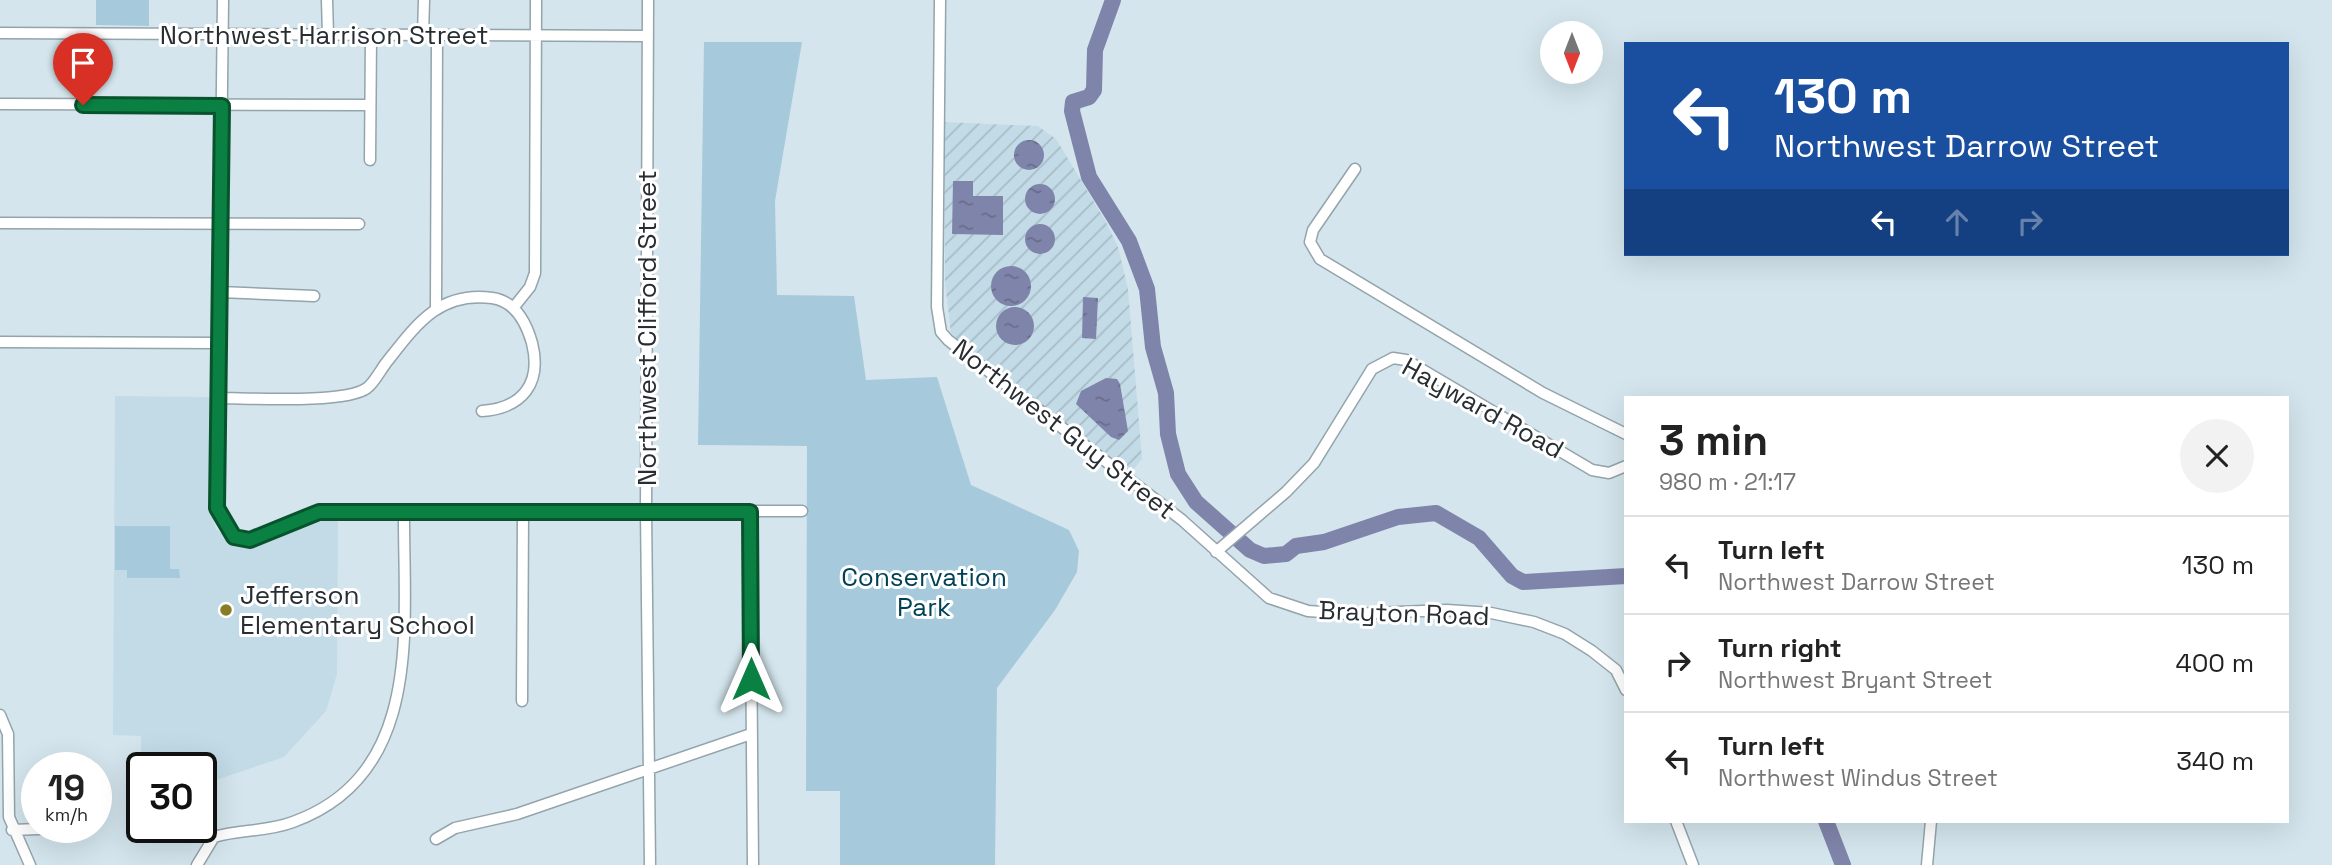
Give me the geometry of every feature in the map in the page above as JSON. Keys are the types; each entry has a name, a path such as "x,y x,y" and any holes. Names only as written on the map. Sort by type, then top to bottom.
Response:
{"street":[{"path":"223,0 217,508 234,537 250,540 319,512 802,511"},
{"path":"327,0 328,35"},
{"path":"423,36 424,0"},
{"path":"514,307 530,287 535,273 536,0"},
{"name":"Northwest Clifford Street","path":"648,0 646,511 650,865"},
{"name":"Northwest Guy Street","path":"940,0 937,307 941,332 963,354 1182,520 1216,552"},
{"name":"Northwest Harrison Street","path":"0,33 649,36"},
{"path":"370,160 371,35"},
{"path":"436,307 437,37"},
{"path":"0,104 370,105"},
{"path":"1355,169 1312,230 1310,242 1320,259 1543,393 1624,433"},
{"path":"0,223 359,224"},
{"path":"220,292 314,296"},
{"path":"219,398 342,396 366,389 402,342 436,307 474,296 497,299 514,307 528,330 534,353 534,377 523,396 502,410 482,411"},
{"path":"0,342 220,343"},
{"name":"Hayward Road","path":"1216,552 1246,523 1286,492 1314,463 1372,369 1393,358 1406,360 1592,470 1609,473 1624,468"},
{"path":"522,701 523,510"},
{"path":"197,865 214,836 256,832 294,822 331,803 362,774 383,743 397,708 403,668 404,511"},
{"path":"750,512 753,865"},
{"name":"Brayton Road","path":"1216,552 1269,598 1308,611 1351,614 1447,610 1491,613 1534,622 1565,634 1592,651 1616,670 1624,686"},
{"path":"0,715 6,724 9,817 12,830 30,865"},
{"path":"436,839 455,828 517,814 751,734"},
{"path":"1677,823 1693,865"},
{"path":"1927,865 1931,823"},
{"path":"12,830 21,830"}],"shaded area":[{"path":"944,122 1038,126 1056,139 1106,222 1118,247 1128,289 1142,459 1131,473 984,363 951,333 945,283"},
{"name":"Jefferson Elementary School","path":"115,396 210,397 213,518 216,529 233,543 253,546 313,522 338,518 337,674 326,711 284,757 217,780 217,752 141,752 141,736 113,735"}],"green space":[{"path":"96,0 149,0 149,26 96,25"},
{"name":"Conservation Park","path":"704,42 802,42 775,201 777,295 854,296 866,380 937,377 971,485 1069,530 1079,551 1077,572 1055,610 997,688 995,865 840,865 840,791 806,791 807,446 698,445"},
{"path":"115,526 170,526 170,569 179,569 180,578 127,578 127,570 115,570"}],"water":[{"path":"1029,140 1040,144 1044,155 1040,166 1029,170 1018,166 1014,155 1018,144"},
{"path":"953,181 973,181 973,196 1003,196 1003,235 952,234"},
{"path":"1040,184 1051,188 1055,199 1051,210 1040,214 1029,210 1025,199 1029,188"},
{"path":"1040,224 1046,225 1054,233 1054,245 1046,253 1040,254 1034,253 1026,245 1025,239 1026,233 1034,225"},
{"path":"1011,266 1025,272 1031,286 1025,300 1011,306 997,300 991,286 997,272"},
{"path":"1083,297 1098,298 1096,339 1082,338"},
{"path":"1015,307 1028,313 1034,326 1028,339 1015,345 1002,339 996,326 1002,313"},
{"path":"1106,378 1117,379 1120,384 1128,431 1119,440 1111,437 1076,404 1081,391"}],"waterway":[{"path":"1113,0 1095,50 1094,90 1089,97 1073,102 1072,111 1089,177 1129,241 1147,289 1153,347 1166,393 1168,434 1178,474 1196,502 1250,550 1264,556 1286,554 1296,546 1324,542 1398,517 1436,513 1479,538 1512,576 1523,582 1624,576"},
{"path":"1827,823 1843,865"}],"place":[{"name":"Jefferson Elementary School","path":"226,610"}],"route":[{"path":"83,105 222,106 217,508 234,537 250,540 319,512 750,512 751,679"}]}
